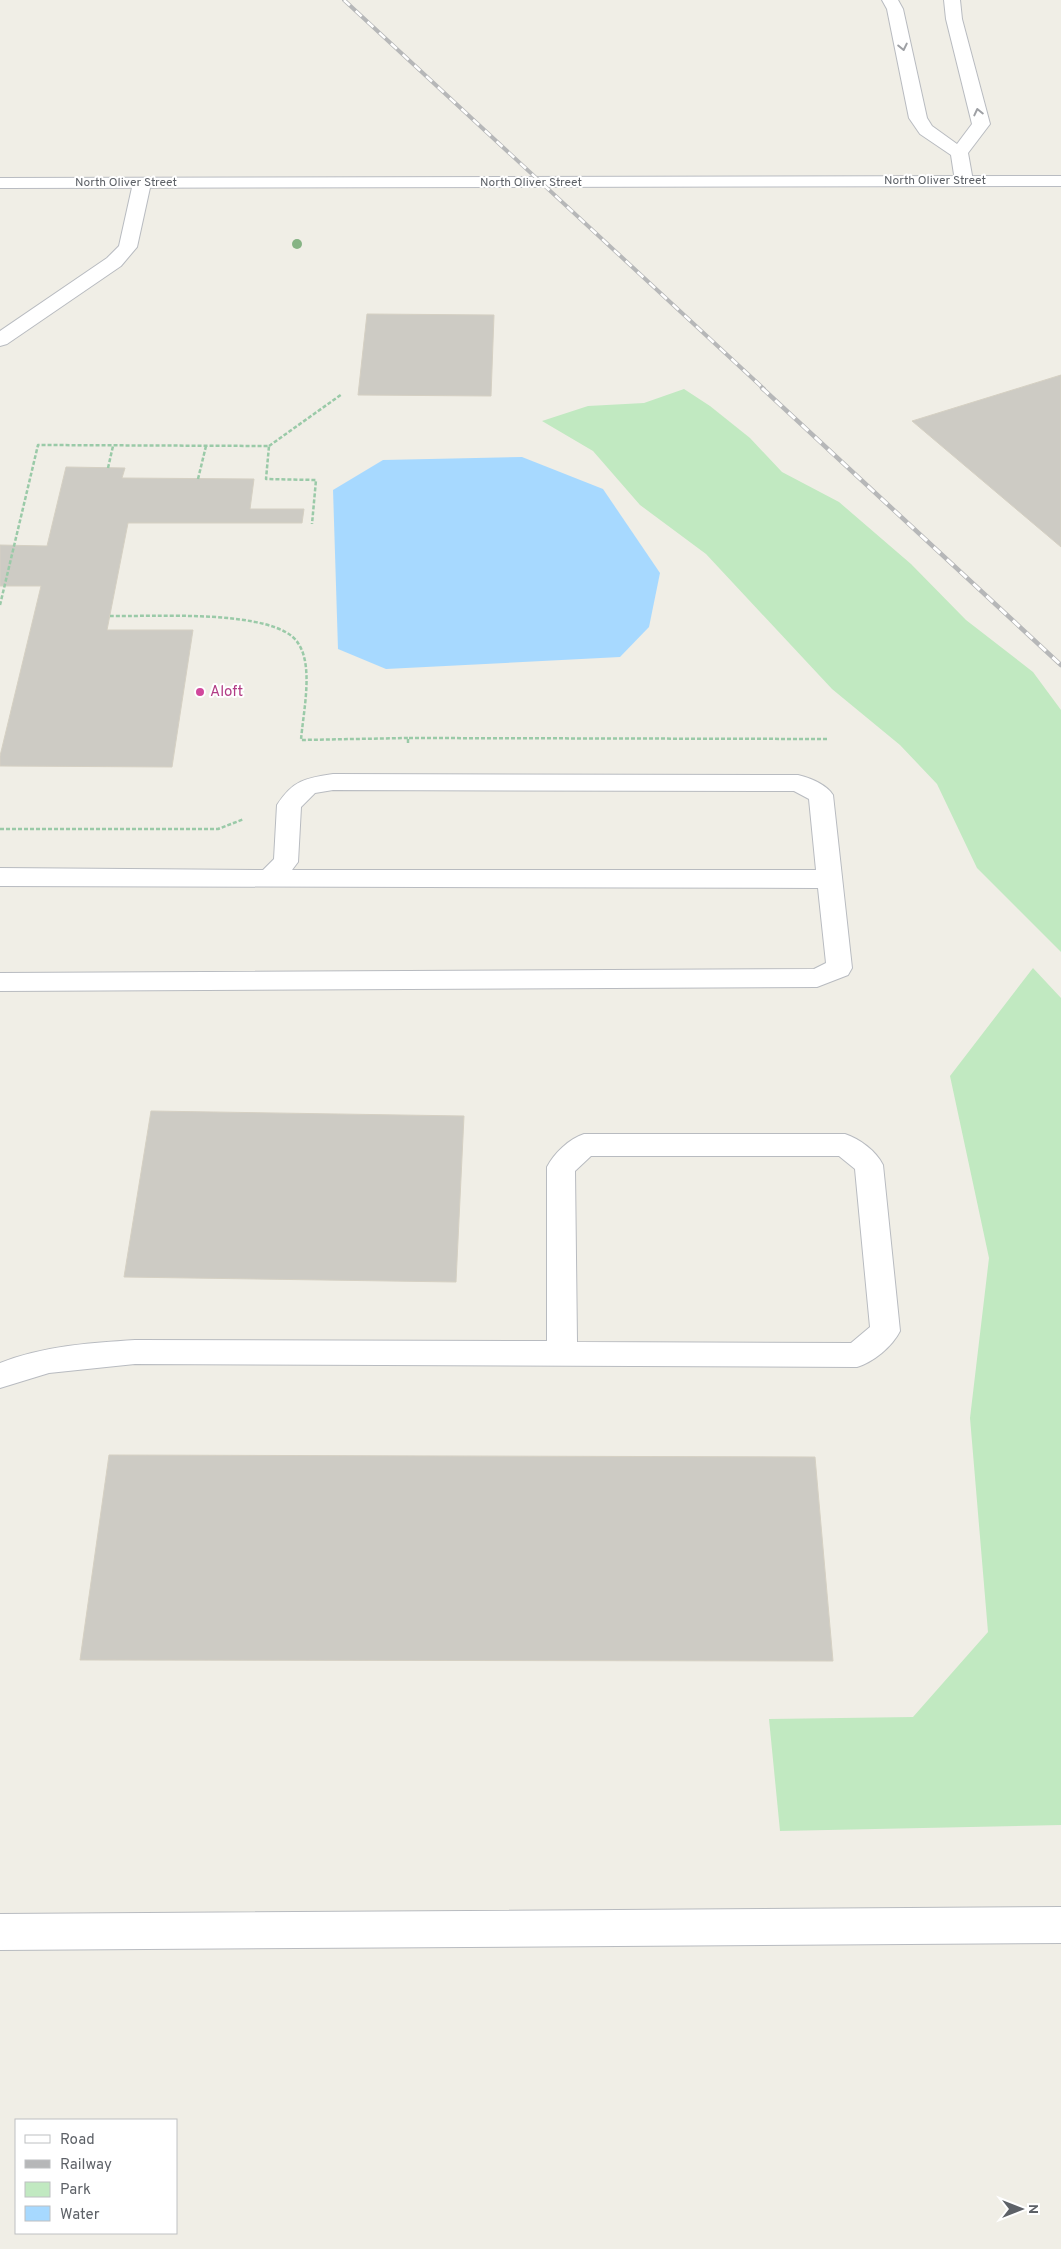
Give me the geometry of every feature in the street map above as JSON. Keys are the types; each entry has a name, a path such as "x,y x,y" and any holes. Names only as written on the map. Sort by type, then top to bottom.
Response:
{"main road":[{"path":"890,0 895,9 918,118 926,130 959,153 964,181"},
{"path":"952,0 954,19 981,124 959,153"},
{"name":"North Oliver Street","path":"0,183 1061,181"},
{"path":"0,340 114,262 128,247 142,183"},
{"path":"0,982 818,978 839,968 821,795 798,783 333,782 308,786 289,805 286,862 269,878"},
{"path":"0,877 830,879"},
{"path":"0,1376 72,1356 135,1352 857,1355 885,1331 869,1165 845,1145 584,1145 561,1166 562,1353"},
{"path":"0,1932 1061,1926"}],"path":[{"path":"0,605 38,446 269,446 342,394"},
{"path":"108,468 113,446"},
{"path":"198,479 206,446"},
{"path":"269,446 266,479 316,480 312,524"},
{"path":"110,616 241,618 279,628 298,642 307,668 301,740 408,738"}],"green space":[{"path":"684,389 710,406 750,438 782,472 839,502 911,564 966,620 1033,672 1061,710 1061,952 977,868 937,784 900,745 832,689 706,554 640,505 593,451 542,421 588,406 644,403"},
{"path":"1033,968 1061,998 1061,1825 780,1831 769,1719 913,1717 988,1632 970,1418 989,1258 950,1076"}],"water":[{"path":"522,457 603,489 660,573 649,627 620,657 386,669 338,649 333,490 383,460"}],"building":[{"path":"367,314 494,315 491,396 358,395"},
{"path":"1061,375 1061,547 912,421"},
{"path":"66,467 125,468 122,478 254,479 250,509 304,509 302,523 128,523 107,630 193,630 172,767 0,766 0,756 41,586 0,586 0,545 47,546"},
{"path":"151,1111 464,1116 456,1282 124,1277"},
{"path":"109,1455 815,1457 833,1661 80,1660"}],"railway":[{"path":"344,0 764,389"},
{"path":"762,388 1061,665"}],"place":[{"name":"Aloft","path":"200,692"}]}
